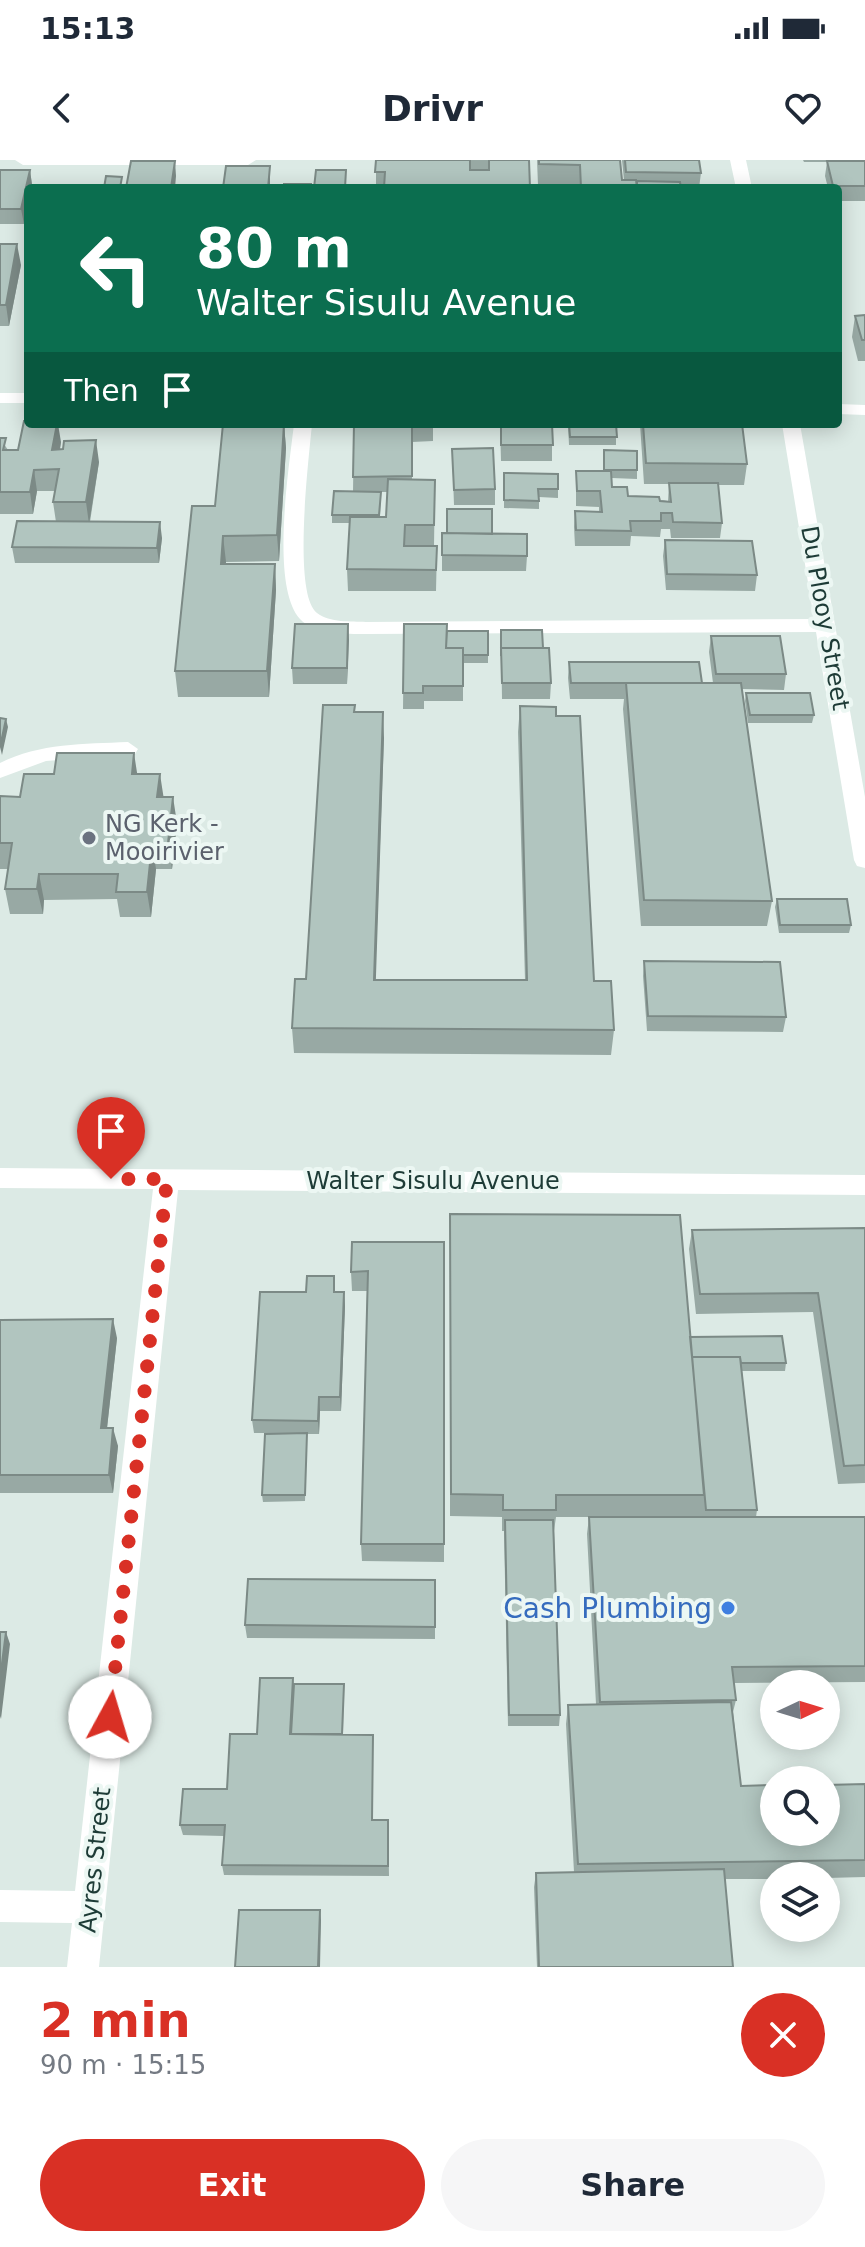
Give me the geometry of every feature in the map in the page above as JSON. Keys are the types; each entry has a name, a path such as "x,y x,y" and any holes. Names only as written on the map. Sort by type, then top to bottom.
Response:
{"street":[{"path":"23,160 248,160"},
{"path":"738,160 743,184"},
{"path":"0,398 24,398"},
{"path":"842,409 865,410"},
{"path":"303,428 294,535 297,599 308,616 336,625 400,628 827,625"},
{"name":"Du Plooy Street","path":"792,428 865,860"},
{"name":"Walter Sisulu Avenue","path":"0,1178 865,1185"},
{"name":"Ayres Street","path":"83,1967 167,1179"},
{"path":"0,1906 90,1907"}],"lane":[{"path":"0,771 20,760 56,752 128,749"}],"building":[{"path":"376,160 470,160 470,170 489,170 489,160 529,160 530,184 384,184 385,172 375,172"},
{"path":"539,160 620,160 622,180 636,180 636,184 581,184 580,165 539,164"},
{"path":"625,160 699,160 701,173 626,172"},
{"path":"131,161 175,161 172,184 127,184"},
{"path":"827,161 865,161 865,186 833,184"},
{"path":"226,166 270,166 268,184 224,184"},
{"path":"0,170 30,170 27,184 24,184 21,209 0,209"},
{"path":"316,170 346,170 345,184 314,184"},
{"path":"106,176 122,177 121,184 105,184"},
{"path":"637,181 680,184 637,184"},
{"path":"0,244 17,244 6,305 0,305"},
{"path":"865,315 865,340 862,340 855,316"},
{"path":"24,421 24,428 56,428 52,450 63,449 64,441 96,440 86,502 53,502 59,469 34,470 30,492 0,492 0,438 6,438 3,450 18,450"},
{"path":"223,428 284,428 277,535 223,536 221,564 275,564 267,671 175,671 192,506 215,506"},
{"path":"354,428 412,428 412,476 353,477"},
{"path":"501,428 552,428 553,445 501,445"},
{"path":"569,428 616,428 617,437 570,437"},
{"path":"643,428 742,428 747,464 646,463"},
{"path":"493,448 495,489 454,490 452,449"},
{"path":"604,450 637,451 637,470 604,470"},
{"path":"576,471 611,471 612,487 627,487 628,496 659,497 660,501 671,502 669,483 718,483 722,523 673,522 672,513 661,513 661,521 630,521 631,531 576,530 575,511 602,512 600,491 577,491"},
{"path":"504,473 558,474 558,489 538,489 539,501 504,500"},
{"path":"388,479 435,480 434,525 405,525 404,546 437,546 436,570 347,569 350,517 386,517"},
{"path":"334,491 381,492 379,515 332,515"},
{"path":"447,509 492,509 492,534 447,533"},
{"path":"17,521 160,522 157,548 12,547"},
{"path":"442,533 527,534 527,556 442,555"},
{"path":"665,540 752,541 757,575 667,574"},
{"path":"295,624 348,624 347,668 292,668"},
{"path":"404,624 447,624 446,648 463,648 463,686 423,686 423,693 403,693"},
{"path":"501,630 542,630 543,648 501,648"},
{"path":"447,631 488,631 488,655 463,655 463,648 446,648"},
{"path":"711,636 780,636 786,674 716,674"},
{"path":"501,648 549,648 551,683 502,683"},
{"path":"569,662 699,662 702,683 571,683"},
{"path":"626,683 741,683 772,901 644,900"},
{"path":"746,693 810,693 814,715 750,715"},
{"path":"323,705 355,705 354,712 383,712 374,980 527,980 520,706 556,707 556,716 580,716 594,981 611,981 614,1030 292,1028 295,979 306,979"},
{"path":"0,718 6,719 0,747"},
{"name":"NG Kerk - Mooirivier","path":"57,753 134,753 132,774 160,774 157,797 173,797 168,843 152,844 147,892 116,892 118,874 39,874 37,889 5,889 12,843 0,843 0,796 20,797 24,774 54,774"},
{"path":"777,899 847,899 851,925 780,925"},
{"path":"644,961 780,962 786,1017 648,1016"},
{"path":"450,1214 680,1215 704,1495 556,1495 556,1510 503,1510 503,1495 451,1494"},
{"path":"865,1228 865,1465 844,1466 818,1293 700,1294 692,1230"},
{"path":"352,1242 444,1242 444,1544 361,1544 368,1271 351,1272"},
{"path":"307,1276 334,1276 334,1292 344,1292 340,1397 319,1397 318,1421 252,1420 260,1292 306,1292"},
{"path":"113,1319 101,1428 113,1428 109,1475 0,1475 0,1320"},
{"path":"782,1336 786,1363 741,1363 740,1357 692,1357 690,1337"},
{"path":"692,1357 740,1357 757,1510 706,1510"},
{"path":"307,1433 305,1495 262,1495 265,1434"},
{"name":"Cash Plumbing","path":"589,1517 865,1517 865,1666 732,1667 736,1700 600,1702"},
{"path":"505,1520 553,1520 560,1715 509,1715"},
{"path":"248,1579 435,1580 435,1627 245,1625"},
{"path":"0,1632 6,1632 0,1679"},
{"path":"260,1678 293,1678 290,1734 373,1735 372,1820 388,1820 388,1866 222,1865 225,1825 180,1825 183,1789 227,1789 230,1734 257,1734"},
{"path":"294,1684 344,1684 342,1734 291,1734"},
{"path":"731,1702 741,1786 760,1785 760,1846 840,1846 840,1785 865,1784 865,1860 578,1864 568,1705"},
{"path":"724,1869 733,1967 539,1967 536,1873"},
{"path":"239,1910 320,1910 318,1967 235,1967"}],"place":[{"name":"NG Kerk - Mooirivier","path":"89,838"},
{"name":"Cash Plumbing","path":"728,1608"}],"route":[{"path":"110,1717 167,1179 111,1179"}]}
